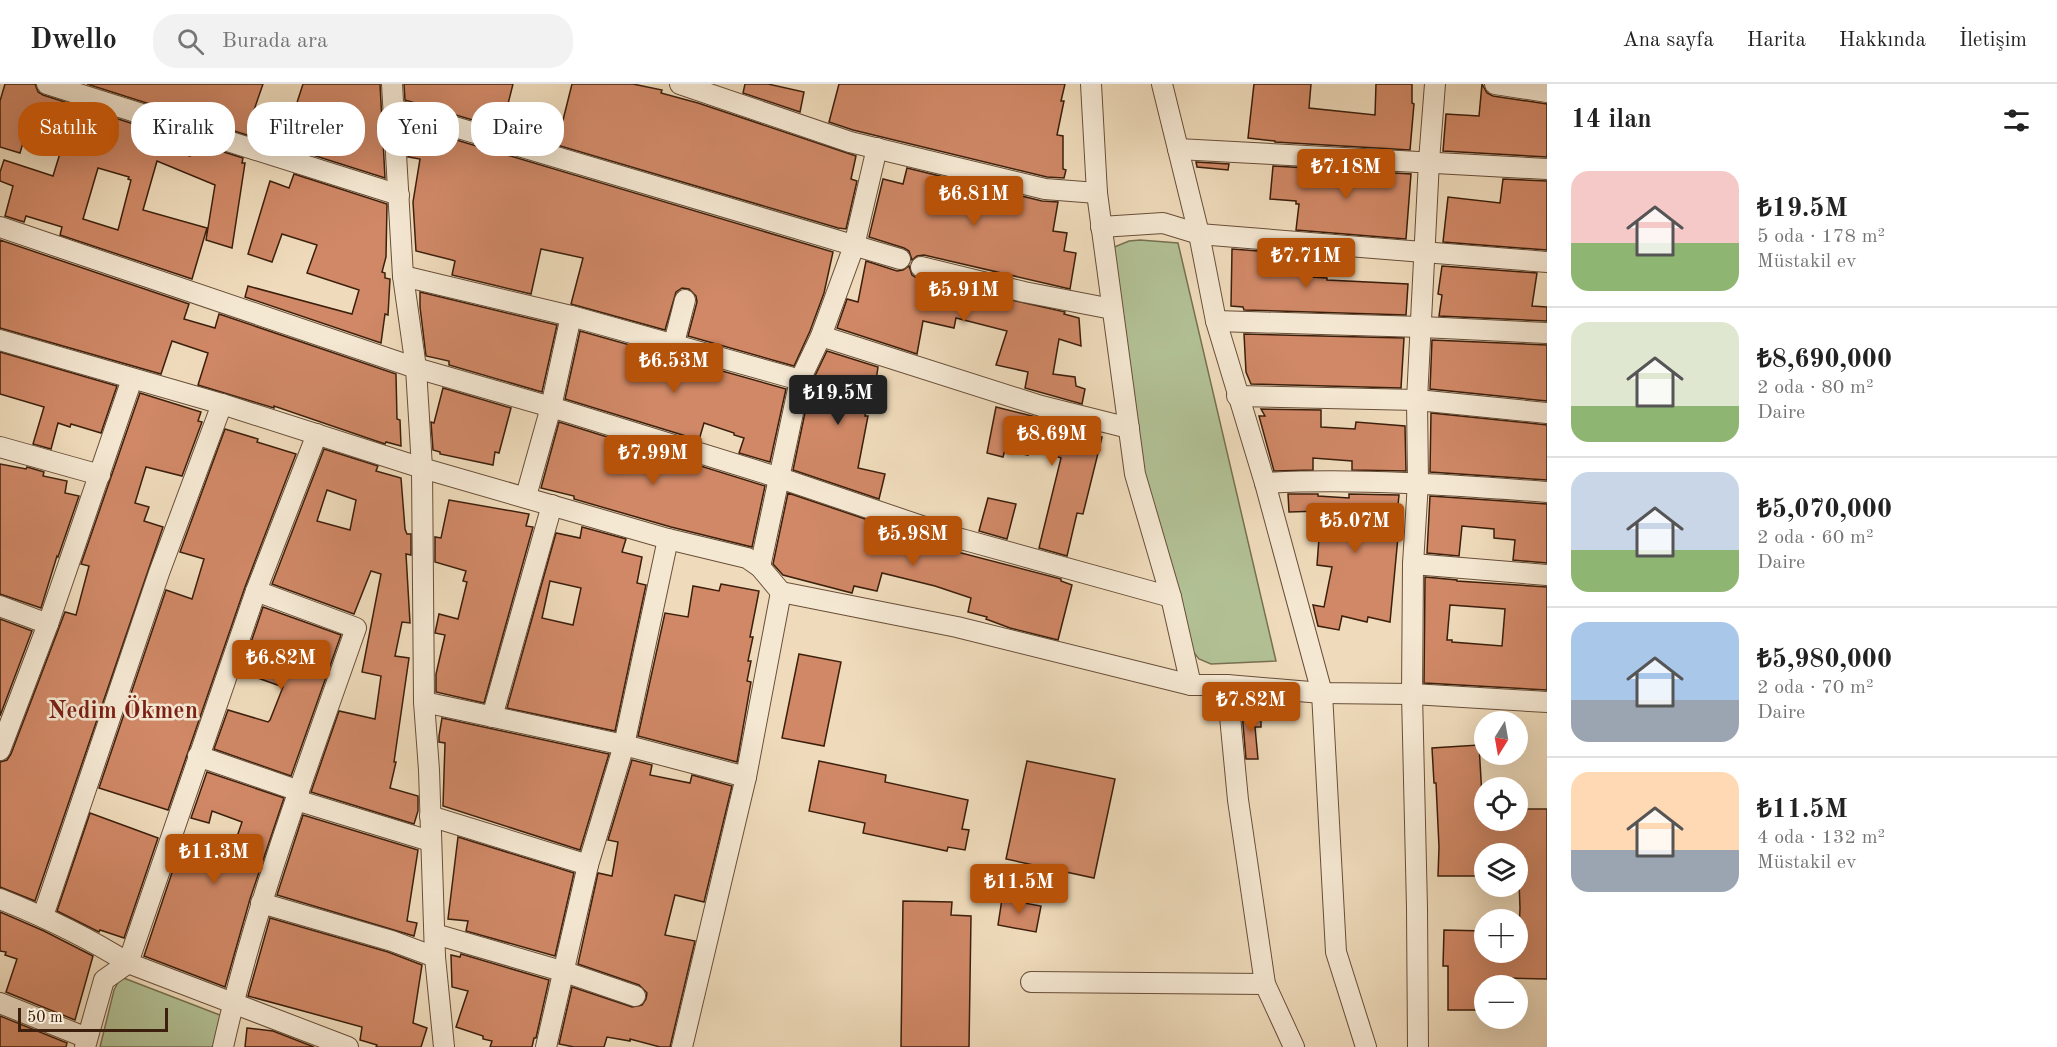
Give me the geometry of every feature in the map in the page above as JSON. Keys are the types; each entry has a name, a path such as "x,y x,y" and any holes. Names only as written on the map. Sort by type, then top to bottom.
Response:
{"street":[{"path":"47,84 399,195"},
{"path":"392,84 393,102"},
{"path":"680,84 850,142 1045,189 1096,193"},
{"path":"1091,84 1096,193 1135,474 1171,597 1191,685"},
{"path":"1162,84 1199,234 1216,321 1265,483 1322,693 1336,952 1366,1047"},
{"path":"1418,1047 1412,694 1413,564 1418,483 1417,400 1435,84"},
{"path":"1495,84 1547,92"},
{"path":"459,129 900,259"},
{"path":"760,567 800,380 821,336 854,246 877,148"},
{"path":"1178,149 1429,161 1547,170"},
{"path":"397,156 403,276 416,368 422,468 424,702 435,957 444,1047"},
{"path":"1101,227 1163,223 1199,234 1547,262"},
{"path":"0,227 416,368 780,478 954,537 1171,597"},
{"path":"921,267 1024,292 1112,309"},
{"path":"403,276 571,316 800,380"},
{"path":"674,344 685,300"},
{"path":"526,496 551,407 571,316"},
{"path":"1216,321 1547,333"},
{"path":"821,336 1041,406 1129,428"},
{"path":"0,340 222,404 422,468 526,496 668,539 747,558 760,567 781,592 957,627 1191,685 1547,702"},
{"path":"0,750 48,624 132,379"},
{"path":"1237,396 1417,400 1547,413"},
{"path":"43,916 159,573 222,404"},
{"path":"0,1003 86,1043 104,980 128,963 256,591 317,434"},
{"path":"0,447 100,475"},
{"path":"1265,483 1323,480 1418,483 1547,492"},
{"path":"492,717 552,505"},
{"path":"546,1047 588,865 624,745 668,539"},
{"path":"1413,564 1547,575"},
{"path":"223,1047 261,903 356,628 256,591"},
{"path":"682,1047 746,777 781,592"},
{"path":"0,606 48,624"},
{"path":"1227,685 1238,800 1265,984 1294,1047"},
{"path":"424,702 624,745 746,777"},
{"path":"198,756 297,795 430,841"},
{"path":"430,816 588,865"},
{"path":"0,899 43,916 96,942 128,963 344,1046"},
{"path":"261,903 392,941 435,957"},
{"path":"435,934 565,972 636,996"},
{"path":"1031,982 1265,984"}],"green space":[{"path":"1129,241 1178,243 1276,661 1211,664 1199,659 1182,638 1148,513 1112,248"},
{"path":"121,977 225,1017 217,1047 100,1047 114,990"}],"building":[{"path":"5,84 35,84 38,92 65,102 18,102 18,152 0,147 0,101"},
{"path":"87,84 263,84 257,102 247,102 247,135 235,131 235,102 143,102"},
{"path":"303,84 380,84 381,102 377,102 377,156 384,156 385,178 316,156 365,156 365,102 297,102"},
{"path":"404,84 513,84 508,102 471,102 471,120 459,116 459,102 405,100"},
{"path":"572,84 633,84 662,90 661,93 698,103 856,156 851,179 857,181 846,229 564,147 564,116"},
{"path":"745,84 768,84 804,92 800,112 743,93"},
{"path":"839,84 1065,84 1057,135 1063,136 1063,169 1066,170 1064,178 1047,177 853,130 829,122"},
{"path":"1254,84 1311,84 1309,108 1375,115 1376,84 1412,84 1412,103 1414,104 1410,150 1275,142 1248,138"},
{"path":"1482,84 1487,93 1493,96 1547,104 1547,157 1443,151 1446,114 1479,116"},
{"path":"119,119 131,123 131,156 235,156 243,158 242,163 245,163 232,248 206,240 215,185 157,161 143,210 207,228 192,279 60,235 62,227 26,216 24,222 5,216 13,186 0,181 4,160 53,176 59,156 119,156","holes":["98,168 129,177 128,179 131,180 118,230 83,219"]},
{"path":"459,141 471,144 471,156 510,156 833,252 824,293 794,366 688,336 697,302 696,296 689,289 682,288 676,292 665,330 571,304 583,258 541,249 531,294 452,275 455,261 416,251 413,202 420,159 409,157 459,156"},
{"path":"1196,162 1229,164 1228,170 1197,167"},
{"path":"1273,166 1411,174 1406,239 1296,230 1299,204 1296,204 1296,201 1270,199"},
{"path":"907,168 1042,201 1058,202 1053,231 1067,233 1064,251 1076,253 1070,289 924,255 912,260 909,251 904,248 869,237 883,179 903,184"},
{"path":"294,174 387,204 386,257 382,272 385,273 385,278 390,279 388,315 385,314 381,343 245,297 248,286 352,314 359,290 307,273 317,245 282,234 272,262 248,254 270,181 289,188"},
{"path":"1503,179 1547,181 1547,250 1443,242 1448,197 1500,203"},
{"path":"0,240 189,304 184,319 215,328 219,314 396,374 397,419 400,420 401,446 386,442 385,444 274,406 274,408 198,385 208,353 172,341 161,374 0,328"},
{"path":"1232,249 1297,254 1296,276 1408,284 1406,315 1244,310 1243,307 1231,306"},
{"path":"866,261 897,271 909,266 912,275 918,279 1065,312 1064,314 1079,318 1081,346 1059,339 1053,374 1075,377 1076,386 1085,389 1082,404 1025,388 1028,372 996,365 1007,331 956,318 954,328 923,321 917,354 837,328 847,299 858,302"},
{"path":"1442,266 1537,273 1532,306 1547,307 1547,321 1439,316 1442,295 1438,294"},
{"path":"420,292 557,325 542,392 449,365 449,361 426,356"},
{"path":"580,331 786,389 770,462 739,453 744,438 704,423 699,440 565,399"},
{"path":"1244,334 1404,338 1401,388 1251,384 1246,372"},
{"path":"1432,340 1547,345 1547,401 1430,389"},
{"path":"827,351 878,367 875,387 870,386 865,416 868,416 858,468 885,474 879,499 793,470 811,384"},
{"path":"0,352 117,386 101,433 71,424 70,427 58,423 51,449 33,444 44,407 0,394"},
{"path":"443,388 511,408 499,453 495,452 493,465 440,454 433,450 431,422 434,423"},
{"path":"140,393 201,412 198,421 202,422 182,476 146,467 135,503 149,507 144,521 163,527 35,901 0,887 0,762 7,760 11,754 65,612 76,615 89,566 81,564"},
{"path":"996,407 1077,427 1077,431 1102,437 1083,514 1077,513 1067,556 1039,548 1061,458 1031,446 1028,455 1005,450 1003,457 987,453"},
{"path":"1261,409 1321,410 1321,427 1355,429 1356,422 1405,426 1406,471 1352,470 1352,461 1313,458 1313,470 1274,471 1259,416 1265,416"},
{"path":"1431,413 1547,425 1547,480 1430,472"},
{"path":"559,422 765,486 752,547 671,527 574,499 574,496 541,488"},
{"path":"225,429 296,454 245,587 168,810 99,788 166,590 192,599 204,559 180,552"},
{"path":"324,449 378,466 376,471 401,478 405,529 407,534 411,534 411,555 406,554 410,623 402,622 395,656 409,658 394,762 396,762 390,788 418,796 418,811 414,824 311,792 339,711 375,719 381,676 362,672 381,574 371,571 354,614 272,584","holes":["327,490 356,500 350,530 317,521"]},
{"path":"0,464 26,469 27,467 44,472 43,476 67,481 65,493 79,496 41,608 0,594"},
{"path":"788,493 874,522 873,524 893,531 892,535 1061,579 1072,585 1058,640 1010,628 986,619 987,617 968,612 971,598 935,586 882,573 877,591 854,586 852,593 783,575 773,564"},
{"path":"1288,494 1318,494 1318,496 1349,498 1349,494 1399,495 1396,526 1399,526 1390,622 1368,617 1367,622 1342,616 1339,630 1318,626 1313,605 1324,607 1332,567 1317,565 1321,511 1289,512"},
{"path":"1430,496 1547,504 1547,563 1513,560 1515,540 1494,538 1494,529 1462,526 1459,556 1427,553"},
{"path":"988,498 1016,504 1007,539 979,531"},
{"path":"449,500 529,514 526,526 533,527 484,703 436,692 436,674 445,635 435,633 439,614 458,619 467,582 463,581 466,571 435,562 435,537 441,538"},
{"path":"582,527 626,539 622,552 642,557 637,583 646,585 615,731 507,708 556,533 580,538","holes":["550,581 581,588 573,625 542,618"]},
{"path":"1425,577 1547,587 1547,690 1424,683","holes":["1450,605 1505,609 1502,646 1447,640"]},
{"path":"721,584 759,591 750,637 753,637 747,681 751,682 737,762 638,736 665,613 688,617 693,586 719,591"},
{"path":"263,607 341,635 291,776 214,749 228,710 268,722 283,687 241,672"},
{"path":"0,619 32,631 0,716"},
{"path":"799,654 841,662 824,746 782,738"},
{"path":"1242,712 1261,712 1261,727 1255,727 1258,759 1246,759"},
{"path":"442,718 609,754 580,850 443,806 445,743 439,742"},
{"path":"1474,745 1474,765 1480,765 1481,777 1474,777 1474,831 1528,831 1528,809 1547,809 1547,979 1528,979 1528,975 1474,975 1474,1010 1448,1010 1448,966 1443,966 1444,930 1474,931 1474,963 1528,963 1528,909 1520,909 1520,897 1528,897 1528,843 1474,843 1474,876 1438,876 1436,783 1434,783 1432,748"},
{"path":"632,760 652,765 650,775 690,783 692,775 732,786 704,902 675,895 665,935 695,941 670,1047 607,1037 604,1047 574,1047 559,1044 572,987 632,1007 642,1005 646,999 647,993 639,985 578,964 598,873 612,876 618,842 608,840"},
{"path":"819,761 886,775 885,782 968,800 962,829 969,830 965,850 948,847 947,851 863,833 865,823 809,811"},
{"path":"1027,761 1115,779 1094,878 1006,859"},
{"path":"207,772 284,798 250,899 225,987 144,956 181,846 223,861 224,859 229,860 242,822 212,811 209,823 191,818"},
{"path":"90,813 158,838 124,938 100,930 99,932 57,911"},
{"path":"303,815 418,850 407,921 417,923 414,936 277,895"},
{"path":"458,837 574,873 555,956 466,931 468,921 448,919"},
{"path":"1002,899 1041,906 1036,932 998,925"},
{"path":"903,901 952,902 951,915 971,916 969,1047 901,1047"},
{"path":"0,912 93,956 75,1020 6,992 17,959 0,951"},
{"path":"270,918 388,952 422,965 413,1023 427,1028 421,1047 376,1047 377,1045 360,1040 362,1027 248,996"},
{"path":"461,954 549,980 532,1047 490,1047 492,1041 456,1027 468,991 452,987 451,955 460,957"},
{"path":"0,1016 67,1043 66,1047 0,1047"},
{"path":"247,1028 273,1031 314,1047 245,1047"}],"district":[{"name":"Nedim Ökmen","path":"123,712"}]}
